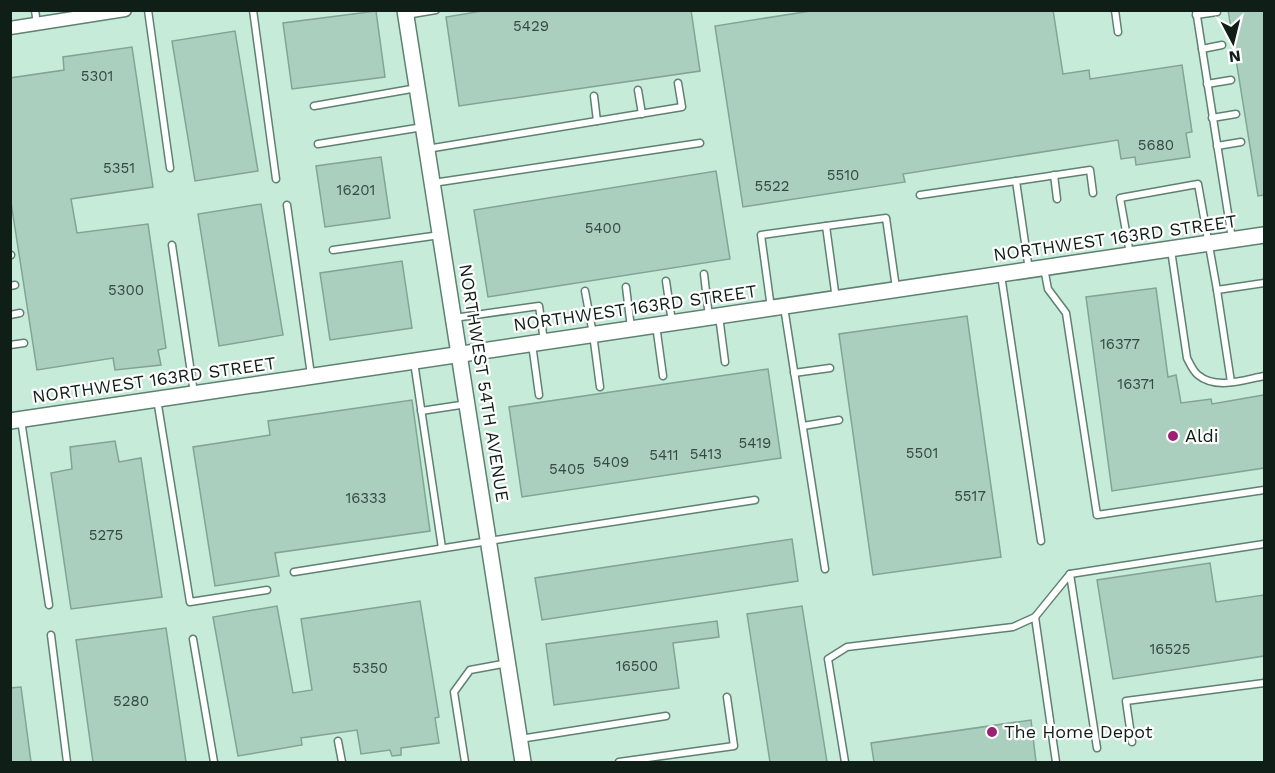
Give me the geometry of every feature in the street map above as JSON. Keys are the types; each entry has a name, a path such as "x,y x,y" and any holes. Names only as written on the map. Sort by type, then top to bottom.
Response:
{"street":[{"path":"10,28 125,10"},
{"name":"NORTHWEST 54TH AVENUE","path":"405,13 523,762"},
{"name":"NORTHWEST 163RD STREET","path":"16,420 1264,235"}],"lane":[{"path":"35,10 37,24"},
{"path":"148,10 170,168"},
{"path":"253,10 276,179"},
{"path":"405,13 436,10"},
{"path":"1115,10 1118,32"},
{"path":"1217,12 1196,13 1232,240"},
{"path":"1202,49 1222,45"},
{"path":"1207,84 1231,80"},
{"path":"427,149 682,107 678,83"},
{"path":"314,106 417,88"},
{"path":"638,90 642,114"},
{"path":"594,96 597,121"},
{"path":"1212,118 1236,114"},
{"path":"318,144 423,127"},
{"path":"1217,146 1241,142"},
{"path":"432,183 700,143"},
{"path":"920,195 1090,170 1093,193"},
{"path":"1054,175 1057,199"},
{"path":"1016,181 1037,269 1048,289 1066,313 1097,515 1264,490"},
{"path":"1130,255 1120,198 1198,184 1218,290 1231,382"},
{"path":"287,205 311,376"},
{"path":"825,569 794,373 761,236 886,218 896,290"},
{"path":"826,226 836,298"},
{"path":"333,250 441,235"},
{"path":"172,246 194,393"},
{"path":"1171,249 1187,358 1196,374 1221,384 1264,376"},
{"path":"704,274 725,362"},
{"path":"1000,274 1041,541"},
{"path":"666,280 672,323"},
{"path":"1218,290 1264,283"},
{"path":"626,287 631,329"},
{"path":"585,291 600,387"},
{"path":"454,318 539,306 538,395"},
{"path":"10,315 20,314"},
{"path":"656,325 663,376"},
{"path":"10,345 24,343"},
{"path":"414,360 442,548"},
{"path":"794,373 830,368"},
{"path":"157,399 190,602 267,590"},
{"path":"421,411 467,404"},
{"path":"16,420 49,605"},
{"path":"803,426 839,420"},
{"path":"294,572 755,500"},
{"path":"845,762 828,659 847,647 1013,627 1035,616 1070,574 1264,544"},
{"path":"1070,574 1097,748"},
{"path":"1035,616 1056,762"},
{"path":"51,635 67,762"},
{"path":"193,639 214,762"},
{"path":"465,762 454,692 470,670 508,663"},
{"path":"1132,742 1126,701 1264,682"},
{"path":"619,762 734,746 727,697"},
{"path":"520,739 666,716"},
{"path":"338,741 342,762"}],"building":[{"path":"488,10 691,10 700,71 459,106 446,17"},
{"path":"817,10 1053,10 1063,74 1089,70 1090,79 1182,65 1192,132 1186,133 1190,157 1136,165 1135,157 1121,159 1118,140 903,174 905,182 743,207 715,26"},
{"path":"1228,10 1264,10 1264,195 1258,196"},
{"path":"376,11 385,77 292,89 283,23"},
{"path":"235,31 258,171 195,181 172,41"},
{"path":"132,47 153,187 71,199 77,233 148,224 166,348 158,350 161,365 115,370 113,358 37,370 10,196 10,78 64,70 63,57"},
{"path":"381,157 390,218 325,227 316,166"},
{"path":"716,171 730,259 488,297 474,210"},
{"path":"261,204 283,335 219,346 198,214"},
{"path":"402,261 412,328 330,340 320,273"},
{"path":"1156,288 1168,377 1176,375 1181,403 1211,399 1212,404 1264,395 1264,468 1112,491 1086,297"},
{"path":"967,316 1001,557 873,575 839,334"},
{"path":"768,369 781,458 522,497 509,407"},
{"path":"412,400 430,531 275,553 279,576 215,586 193,447 270,435 268,421"},
{"path":"115,441 119,462 141,458 162,597 71,609 51,473 72,469 70,447"},
{"path":"792,539 798,581 542,620 535,578"},
{"path":"1210,563 1216,602 1264,595 1264,656 1113,679 1097,580"},
{"path":"420,601 439,717 435,718 439,743 401,748 401,755 392,756 390,750 361,754 357,730 301,738 302,745 238,756 213,617 277,606 293,693 312,690 301,619"},
{"path":"802,606 827,762 770,762 747,614"},
{"path":"717,621 719,637 673,643 679,688 554,705 546,644"},
{"path":"166,628 186,762 93,762 76,640"},
{"path":"21,687 31,762 10,762 10,688"},
{"name":"The Home Depot","path":"1031,720 1036,762 874,762 871,743"}],"place":[{"name":"Aldi","path":"1173,436"},
{"name":"The Home Depot","path":"992,732"}]}
